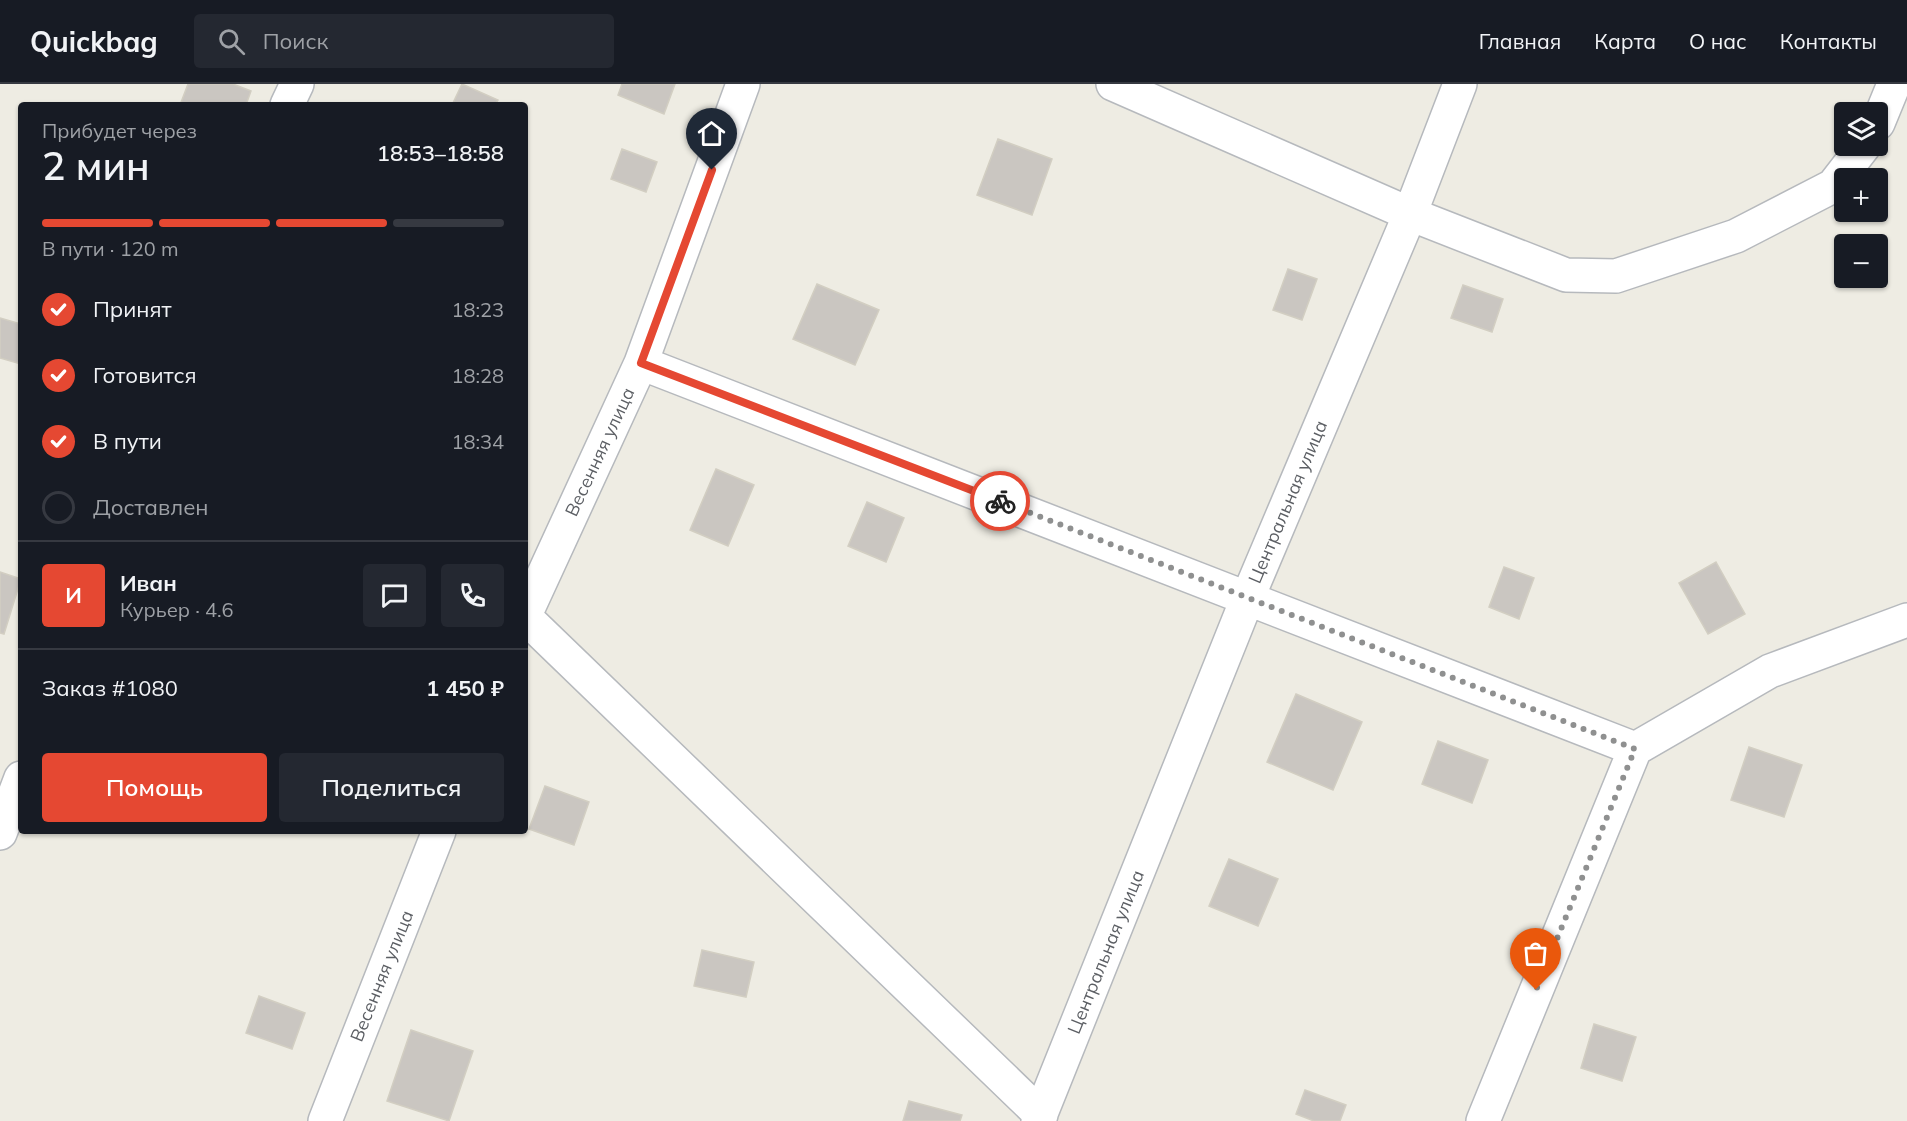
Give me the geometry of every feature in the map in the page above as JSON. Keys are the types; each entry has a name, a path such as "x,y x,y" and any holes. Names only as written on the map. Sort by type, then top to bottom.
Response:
{"street":[{"path":"288,102 297,84"},
{"name":"Весенняя улица","path":"528,609 641,363 743,84"},
{"path":"1113,84 1410,214 1566,276 1616,276 1736,236 1833,186 1856,156"},
{"name":"Центральная улица","path":"1040,1118 1248,597 1410,214 1460,84"},
{"path":"1887,102 1894,84"},
{"path":"641,363 1635,749"},
{"path":"528,619 1040,1118"},
{"path":"1483,1121 1635,749 1770,671 1907,620"},
{"path":"0,833 18,786"},
{"name":"Весенняя улица","path":"325,1121 438,834"}],"building":[{"path":"188,84 233,84 251,91 247,102 181,102"},
{"path":"462,84 498,100 497,102 453,102"},
{"path":"622,84 675,84 664,114 618,95"},
{"path":"998,139 1052,159 1032,215 977,195"},
{"path":"622,149 657,162 646,192 611,179"},
{"path":"1288,269 1317,279 1302,320 1273,310"},
{"path":"817,284 879,310 855,365 793,339"},
{"path":"1463,285 1503,299 1492,332 1451,318"},
{"path":"0,318 18,323 18,363 0,358"},
{"path":"716,469 754,485 728,546 690,530"},
{"path":"867,502 904,518 886,562 848,546"},
{"path":"1716,562 1745,614 1708,634 1679,583"},
{"path":"1504,567 1534,578 1519,619 1489,607"},
{"path":"0,572 18,578 18,589 4,634 0,633"},
{"path":"1296,694 1362,722 1333,790 1267,762"},
{"path":"1438,741 1488,760 1472,803 1422,784"},
{"path":"1749,747 1802,765 1784,817 1731,800"},
{"path":"545,786 589,802 574,845 529,829"},
{"path":"1229,859 1278,879 1258,926 1209,906"},
{"path":"702,950 754,962 746,997 694,986"},
{"path":"259,996 305,1013 292,1049 246,1033"},
{"path":"1594,1024 1636,1037 1622,1081 1581,1068"},
{"path":"411,1030 473,1051 449,1121 387,1101"},
{"path":"1305,1090 1346,1105 1340,1121 1314,1121 1296,1114"},
{"path":"909,1101 962,1115 960,1121 903,1121"}],"way so far":[{"path":"1000,501 1635,749 1536,990"}],"route":[{"path":"712,170 641,363 1000,501"}]}
